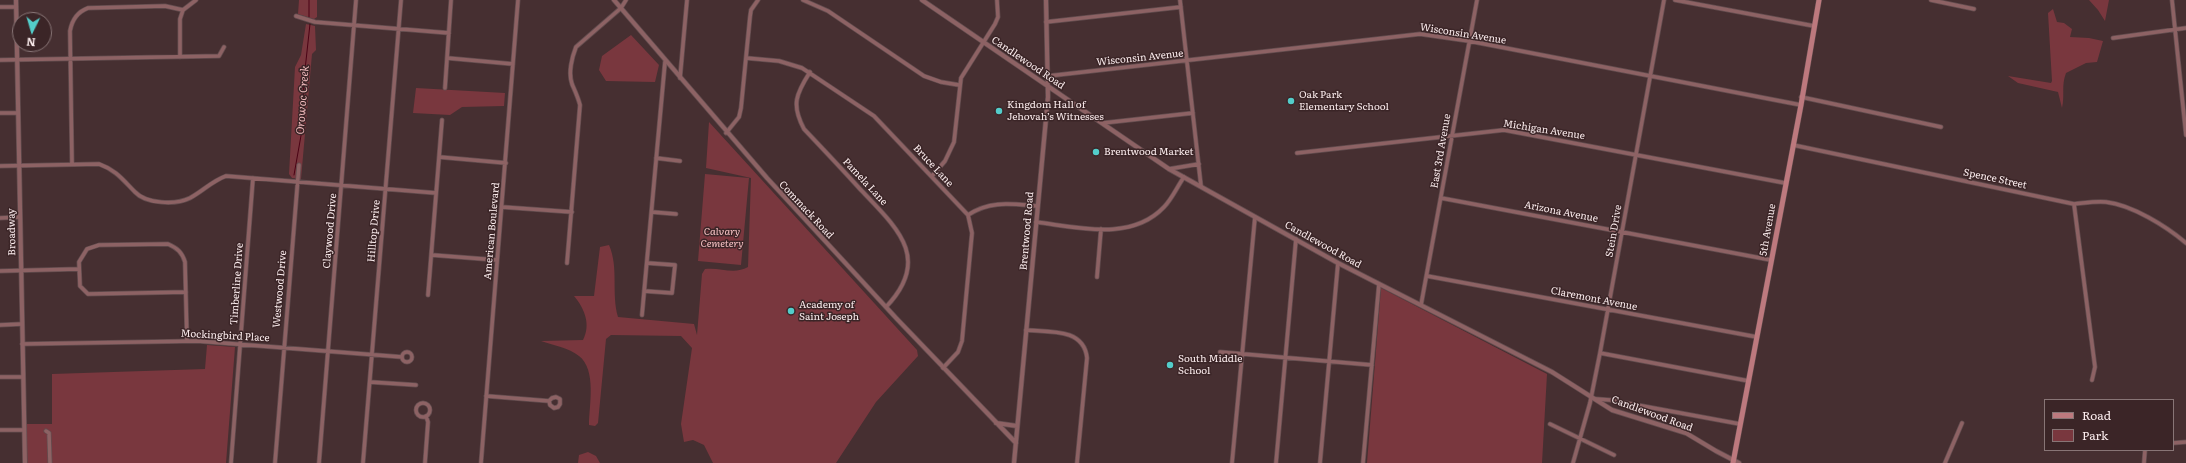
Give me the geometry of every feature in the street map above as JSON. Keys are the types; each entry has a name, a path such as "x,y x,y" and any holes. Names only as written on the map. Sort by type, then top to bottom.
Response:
{"main road":[{"name":"5th Avenue","path":"1733,462 1801,105 1801,97 1819,0"}],"street":[{"name":"Broadway","path":"16,0 22,377 25,463"},
{"path":"180,57 180,19 182,10 196,0"},
{"name":"Claywood Drive","path":"318,463 356,0"},
{"name":"Hilltop Drive","path":"363,463 401,0"},
{"path":"445,88 451,0"},
{"name":"American Boulevard","path":"481,463 518,0"},
{"name":"Commack Road","path":"614,0 726,133 943,368 1016,443"},
{"path":"567,263 580,105 572,83 573,54 576,47 621,8 626,0"},
{"path":"680,80 687,0"},
{"path":"726,133 739,116 751,10 758,0"},
{"path":"803,0 828,11 924,76 941,82 959,85"},
{"name":"Candlewood Road","path":"922,0 1169,169 1338,263 1552,372 1612,410 1686,433 1733,462 1739,463"},
{"path":"932,176 945,162 954,142 959,85 964,70 995,24 998,17 997,0"},
{"name":"Brentwood Road","path":"1014,463 1048,87 1046,0"},
{"path":"1180,0 1201,186"},
{"name":"East 3rd Avenue","path":"1421,305 1477,0"},
{"name":"Stein Drive","path":"1573,463 1591,396 1600,353 1664,0"},
{"path":"1675,0 1814,26"},
{"path":"1931,0 1974,9"},
{"path":"2172,0 2186,135"},
{"path":"72,164 70,59 71,25 74,19 82,10 95,8 164,6 182,10"},
{"path":"0,7 16,7"},
{"path":"1046,22 1181,7"},
{"path":"296,16 315,22 449,33"},
{"path":"2113,38 2186,28"},
{"name":"Wisconsin Avenue","path":"1048,76 1420,34 1469,41 1801,105"},
{"path":"0,60 219,56 224,47"},
{"path":"447,58 513,64"},
{"name":"Bruce Lane","path":"746,58 779,61 810,72 874,116 968,215"},
{"path":"642,315 665,62"},
{"name":"Pamela Lane","path":"810,72 798,93 796,102 796,111 804,130 893,224 905,244 908,265 906,276 896,296 886,307"},
{"path":"1801,97 1941,126"},
{"path":"0,113 18,113"},
{"path":"1103,123 1193,113"},
{"path":"428,296 442,120"},
{"name":"Michigan Avenue","path":"1297,153 1504,130 1785,183"},
{"name":"Spence Street","path":"1793,145 2074,204 2095,202 2115,204 2166,227 2186,243"},
{"path":"439,157 506,163"},
{"path":"656,158 680,161"},
{"path":"0,166 99,164 110,168 119,174 135,193 152,201 178,201 189,198 216,180 226,176 436,193"},
{"path":"1169,169 1199,164"},
{"name":"Westwood Drive","path":"275,463 299,165"},
{"path":"1036,222 1101,229 1129,228 1150,218 1169,201 1184,177"},
{"name":"Timberline Drive","path":"231,463 253,178"},
{"name":"Arizona Avenue","path":"1441,198 1771,260"},
{"path":"943,368 958,352 962,341 972,239 972,225 968,215 983,206 993,204 1037,206"},
{"path":"2074,204 2095,367 2092,380"},
{"path":"502,207 572,212"},
{"path":"652,212 676,214"},
{"path":"0,218 20,217"},
{"path":"1232,463 1255,217"},
{"path":"1097,277 1101,229"},
{"path":"1276,463 1296,239"},
{"path":"186,292 88,294 80,286 79,269 81,257 92,246 168,244 177,248 183,254 186,270 187,341"},
{"path":"432,254 497,260"},
{"path":"644,290 672,293 675,265 647,263"},
{"path":"1320,463 1338,263"},
{"path":"0,271 79,269"},
{"name":"Claremont Avenue","path":"1427,276 1757,338"},
{"path":"1363,463 1380,284"},
{"path":"0,325 22,324"},
{"path":"1026,330 1073,335 1084,344 1087,358 1077,463"},
{"name":"Mockingbird Place","path":"22,344 187,341 240,344 372,356 402,357"},
{"path":"1220,352 1372,366"},
{"path":"1600,353 1749,381"},
{"path":"0,377 22,377"},
{"path":"370,382 416,385"},
{"path":"486,396 550,401"},
{"path":"1596,399 1610,400 1740,424"},
{"path":"425,463 428,422 426,416 429,413 428,405 425,403 418,405 416,412 422,417 426,416"},
{"path":"995,423 1017,426"},
{"path":"1945,463 1962,423"},
{"path":"1550,424 1614,455"},
{"path":"0,430 24,430"},
{"path":"46,431 49,433 50,463"},
{"path":"2174,443 2186,442"},
{"path":"2144,463 2145,451"}],"green space":[{"path":"299,0 317,0 317,17 314,19 298,14"},
{"path":"2089,0 2109,0 2105,21 2098,10"},
{"path":"2053,9 2057,22 2064,23 2072,29 2070,37 2089,38 2103,41 2097,62 2086,63 2066,73 2062,108 2058,92 2018,83 2008,76 2051,83 2048,13"},
{"path":"306,24 315,26 316,50 312,54 301,179 292,178 289,174 295,67 301,55"},
{"path":"631,35 659,65 655,82 606,81 599,70 602,56"},
{"path":"416,88 505,93 504,106 462,107 450,115 413,113"},
{"name":"Academy of Saint Joseph","path":"709,122 917,350 918,356 876,402 836,463 713,463 704,445 693,440 684,442 681,424 692,348 681,336 611,335 606,339 598,423 595,426 589,425 591,389 585,362 571,351 541,341 583,340 587,329 586,317 574,296 594,296 600,247 609,245 614,263 615,299 618,317 694,324 697,335 702,274 705,269 732,271 748,267 751,178 706,168"},
{"name":"Calvary Cemetery","path":"705,174 749,178 741,265 698,261"},
{"path":"1381,288 1547,374 1542,463 1367,463"},
{"path":"207,345 235,347 226,463 26,463 26,424 52,424 52,374 205,369"},
{"path":"588,452 596,456 600,463 578,463 579,455"}],"waterway":[{"name":"Orowoc Creek","path":"309,0 309,17"},
{"name":"Orowoc Creek","path":"294,175 302,130 304,79 310,24"}],"place":[{"name":"Oak Park Elementary School","path":"1291,101"},
{"name":"Kingdom Hall of Jehovah’s Witnesses","path":"999,111"},
{"name":"Brentwood Market","path":"1096,152"},
{"name":"Academy of Saint Joseph","path":"791,311"},
{"name":"South Middle School","path":"1170,365"}]}
